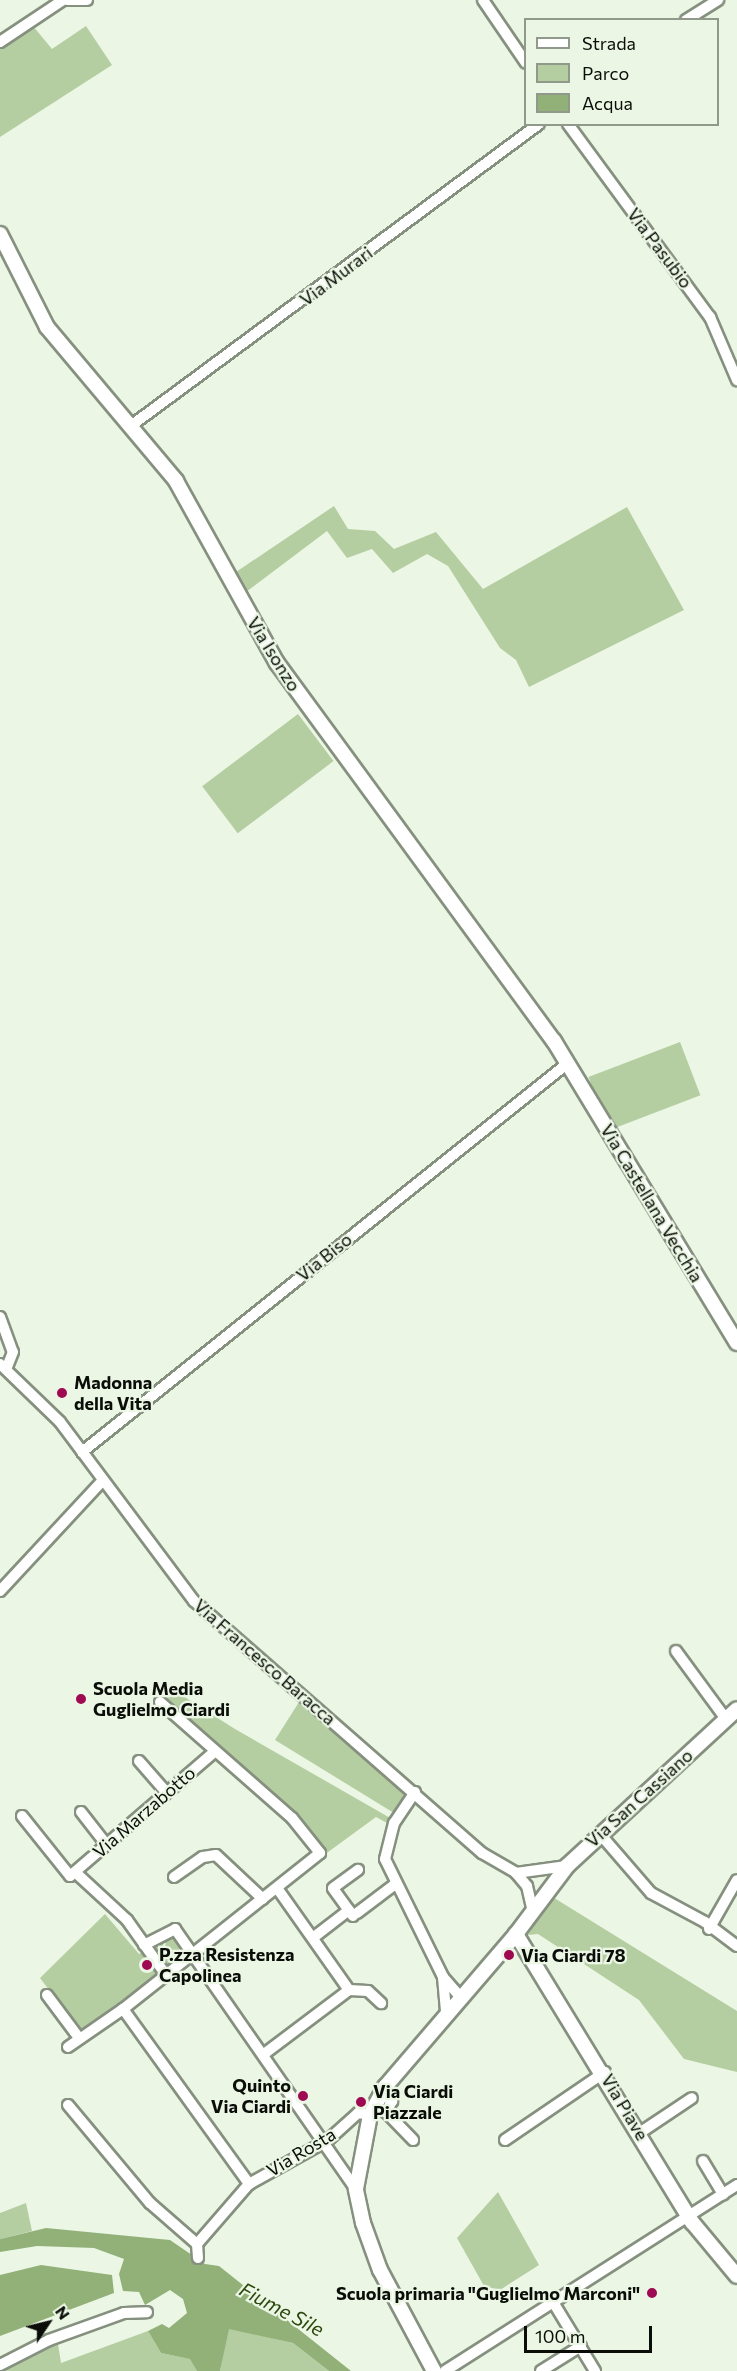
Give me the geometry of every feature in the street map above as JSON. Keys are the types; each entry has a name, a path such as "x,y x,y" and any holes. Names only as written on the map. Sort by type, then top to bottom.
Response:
{"main road":[{"name":"Via Isonzo","path":"0,234 47,327 132,425 186,496 284,672 568,1063"},
{"name":"Via Castellana Vecchia","path":"568,1063 737,1343"},
{"name":"Via San Cassiano","path":"356,2189 370,2115 381,2093 516,1934 567,1866 737,1709"},
{"name":"Via Piave","path":"516,1934 641,2132 688,2216 737,2276"},
{"path":"356,2189 380,2270 434,2371"}],"street":[{"path":"0,42 65,0 87,0"},
{"path":"483,0 524,62"},
{"path":"689,18 718,0"},
{"name":"Via Murari","path":"132,425 536,126"},
{"name":"Via Pasubio","path":"569,126 710,317 737,380"},
{"name":"Via Biso","path":"82,1452 568,1063"},
{"path":"0,1317 13,1352 4,1366"},
{"name":"Via Francesco Baracca","path":"4,1366 82,1452 194,1601 482,1853 516,1873 527,1886 533,1911"},
{"path":"0,1591 103,1480"},
{"path":"676,1651 726,1719"},
{"path":"68,2047 123,2011 320,1853 292,1818 214,1752 160,1702"},
{"name":"Via Marzabotto","path":"22,1816 42,1848 70,1876 214,1752"},
{"path":"139,1761 166,1792"},
{"path":"415,1792 387,1840 385,1859 394,1885 443,1977 461,1998"},
{"path":"81,1812 106,1844"},
{"path":"600,1834 639,1883 705,1922 709,1929 737,1946"},
{"path":"174,1877 203,1857 216,1855 263,1899"},
{"path":"516,1873 532,1873 567,1866"},
{"path":"353,1913 333,1888 358,1869"},
{"name":"Via Marzabotto","path":"75,1872 127,1920 166,1975"},
{"path":"532,1873 547,1893"},
{"path":"709,1929 737,1880"},
{"path":"314,1937 394,1885"},
{"path":"527,1886 547,1893"},
{"path":"277,1888 314,1937 349,1990"},
{"path":"144,1945 172,1928 327,2141 356,2189"},
{"path":"443,1977 446,2015"},
{"path":"264,2054 349,1990 368,1991 381,2003"},
{"path":"47,1995 80,2038"},
{"path":"123,2011 249,2184"},
{"path":"505,2140 605,2073"},
{"path":"381,2093 392,2101 386,2112 413,2140"},
{"path":"641,2132 692,2098"},
{"path":"68,2105 150,2203 197,2244 198,2258"},
{"name":"Via Rosta","path":"197,2244 249,2184 327,2141 358,2113 370,2115"},
{"path":"703,2161 723,2194"},
{"path":"445,2371 737,2185"},
{"path":"553,2302 595,2371"},
{"path":"0,2366 49,2340 124,2313 147,2312"},
{"path":"541,2371 581,2346"}],"green space":[{"path":"28,20 52,49 86,26 112,65 0,137 0,38"},
{"path":"334,506 348,529 375,531 394,549 436,532 483,589 627,507 684,610 529,687 516,660 500,648 448,566 427,554 393,573 372,549 347,558 327,531 246,592 236,572"},
{"path":"298,714 334,761 238,833 202,786"},
{"path":"680,1042 700,1095 609,1130 589,1077"},
{"path":"175,1691 235,1729 392,1819 387,1823 376,1817 324,1855 162,1701"},
{"path":"299,1702 406,1791 394,1813 275,1740"},
{"path":"551,1896 737,2011 737,2072 684,2059 639,2000 538,1934 528,1935"},
{"path":"105,1914 139,1954 171,1934 186,1955 80,2031 40,1978"},
{"path":"498,2192 539,2265 500,2290 484,2286 457,2238"},
{"path":"26,2203 32,2231 0,2239 0,2213"},
{"path":"228,2328 293,2343 329,2371 220,2371"},
{"path":"148,2331 161,2353 191,2359 197,2371 6,2371 10,2361 41,2346 58,2344 61,2363"}],"water":[{"path":"46,2228 170,2240 205,2264 219,2266 351,2371 329,2371 293,2343 229,2329 220,2371 197,2371 190,2359 161,2353 148,2331 162,2324 169,2328 187,2313 183,2299 170,2290 145,2305 139,2292 123,2291 119,2274 124,2259 94,2248 37,2246 0,2252 0,2239"},
{"path":"41,2265 112,2275 114,2293 0,2336 0,2275"}],"place":[{"name":"Madonna della Vita","path":"62,1393"},
{"name":"Scuola Media Guglielmo Ciardi","path":"81,1699"},
{"name":"Via Ciardi 78","path":"509,1955"},
{"name":"P.zza Resistenza Capolinea","path":"147,1965"},
{"name":"Quinto Via Ciardi","path":"303,2096"},
{"name":"Via Ciardi Piazzale","path":"361,2102"},
{"name":"Scuola primaria \"Guglielmo Marconi\"","path":"652,2293"}],"water label":[{"name":"Fiume Sile","path":"282,2309"}]}
